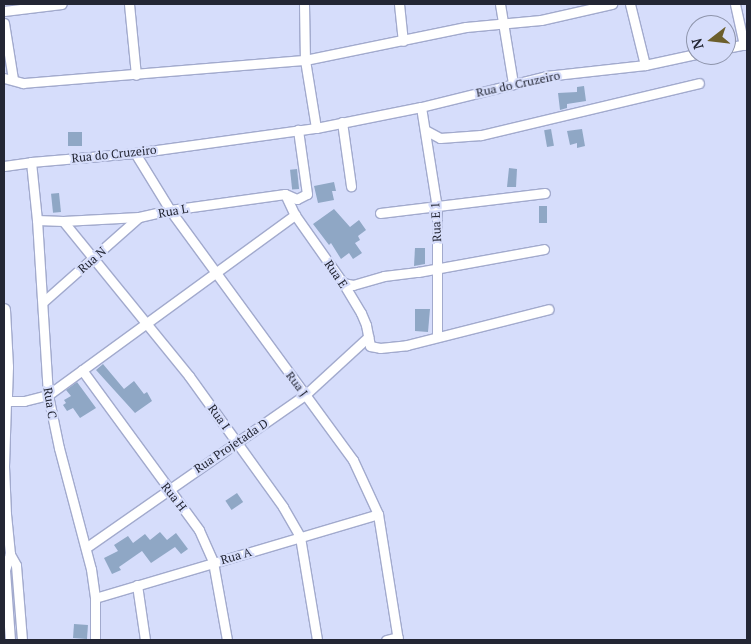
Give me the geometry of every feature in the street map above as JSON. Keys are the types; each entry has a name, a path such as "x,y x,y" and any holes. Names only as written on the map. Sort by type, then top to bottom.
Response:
{"street":[{"path":"4,11 62,4"},
{"path":"129,4 136,75"},
{"path":"304,4 305,60 316,128"},
{"path":"399,4 403,41"},
{"path":"500,4 513,83"},
{"path":"4,23 8,78 23,83 305,60 466,27 541,20 612,4"},
{"path":"630,4 645,65"},
{"path":"735,4 746,44"},
{"name":"Rua do Cruzeiro","path":"4,166 135,153 316,128 421,107 546,76 645,65 686,56"},
{"path":"425,130 440,138 481,135 699,83"},
{"name":"Rua E 1","path":"421,107 437,208 437,337"},
{"path":"342,122 351,186"},
{"name":"Rua L","path":"37,220 64,221 140,217 170,210 285,194 297,200 307,194 298,130"},
{"name":"Rua J","path":"135,153 170,210 353,460 378,514 398,639"},
{"name":"Rua C","path":"30,162 37,220 48,395 59,448 87,547 95,598 95,640"},
{"path":"380,213 437,208 545,193"},
{"path":"5,402 32,400 48,395 295,215 285,194"},
{"name":"Rua E","path":"295,215 343,283 364,318 368,337"},
{"name":"Rua N","path":"43,302 140,217"},
{"name":"Rua I","path":"64,221 147,323 238,442 283,507 300,538 317,640"},
{"path":"343,283 353,285 384,276 544,248"},
{"path":"368,337 370,346 380,348 407,345 549,309"},
{"path":"4,310 7,367 4,466 10,554 5,570 5,608 10,640"},
{"name":"Rua Projetada D","path":"87,547 167,489 304,395 368,337"},
{"name":"Rua H","path":"82,370 167,489 199,530 213,562 227,640"},
{"name":"Rua A","path":"95,598 378,514"},
{"path":"10,554 16,565 22,640"},
{"path":"137,585 145,640"},
{"path":"5,608 19,603"},
{"path":"386,640 398,639"}],"building":[{"path":"584,86 586,101 567,104 567,108 560,110 558,93 577,92 577,87"},
{"path":"551,129 554,146 547,147 544,130"},
{"path":"582,129 585,146 577,148 577,143 570,145 567,131"},
{"path":"68,132 82,132 82,146 68,146"},
{"path":"509,168 517,169 516,187 507,187"},
{"path":"297,169 299,189 292,190 290,170"},
{"path":"334,182 336,191 332,191 334,200 318,203 314,186"},
{"path":"59,193 61,212 53,213 51,194"},
{"path":"539,206 547,206 547,223 539,223"},
{"path":"334,209 350,227 359,220 366,230 358,236 360,240 355,243 362,253 353,259 349,253 341,259 331,243 329,245 313,224"},
{"path":"415,248 425,248 425,264 414,266"},
{"path":"415,309 430,309 428,332 415,331"},
{"path":"103,364 124,389 134,381 144,394 147,392 152,401 135,413 96,370"},
{"path":"77,382 96,408 80,418 73,408 67,411 63,405 66,403 64,400 71,396 66,390"},
{"path":"237,493 243,502 232,510 225,501"},
{"path":"160,532 167,540 176,533 188,549 181,554 175,547 151,563 142,551 119,567 121,570 112,574 104,558 118,551 114,545 128,536 133,543 145,534 150,540"},
{"path":"74,624 88,625 87,639 73,638"}]}
